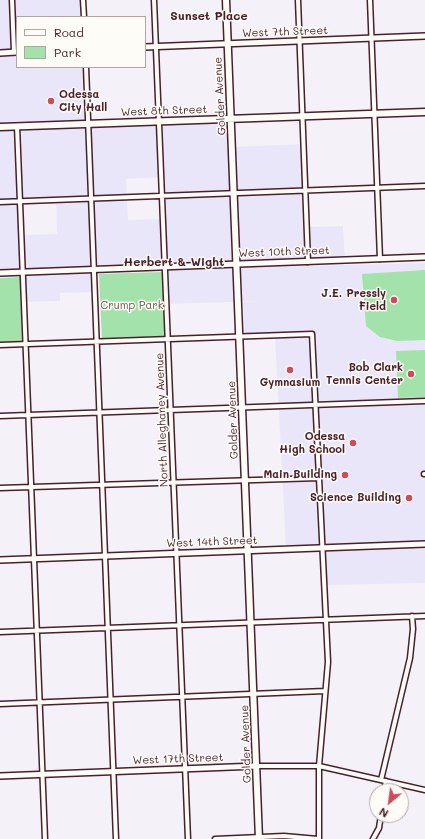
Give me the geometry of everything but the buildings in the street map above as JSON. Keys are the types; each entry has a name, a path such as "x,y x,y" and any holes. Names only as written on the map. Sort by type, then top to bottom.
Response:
{"main road":[{"name":"Golder Avenue","path":"226,0 259,838"},
{"name":"West 8th Street","path":"0,127 425,112"}],"street":[{"path":"0,53 15,52 12,0"},
{"path":"84,0 84,16"},
{"name":"North Alleghaney Avenue","path":"154,0 188,839"},
{"path":"298,0 308,262"},
{"path":"370,0 380,259"},
{"name":"West 7th Street","path":"146,47 425,36"},
{"path":"86,68 116,839"},
{"path":"18,126 19,201 45,839"},
{"path":"0,202 425,186"},
{"name":"West 10th Street","path":"0,273 425,257"},
{"path":"0,344 312,334 314,405 328,662 319,766 318,839 284,836 215,839"},
{"path":"0,416 425,401"},
{"path":"0,488 174,481 319,478"},
{"name":"West 14th Street","path":"0,560 425,544"},
{"path":"384,780 410,658 413,629 412,616"},
{"path":"0,632 425,616"},
{"path":"0,704 325,691"},
{"name":"West 17th Street","path":"0,776 185,768 319,766 425,790"},
{"path":"374,839 380,823"}],"shaded area":[{"path":"0,0 83,0 84,16 16,16 16,68 86,68 89,123 231,118 232,147 303,144 307,227 343,226 345,260 308,262 308,266 425,263 425,583 325,585 322,548 286,549 275,335 244,335 243,302 261,301 167,304 165,267 94,269 94,292 60,293 60,301 23,302 22,272 0,273","holes":["162,177 163,219 128,220 126,179","56,200 57,234 21,235 19,201"]}],"green space":[{"name":"J.E. Pressly Field","path":"425,270 425,340 397,341 380,337 366,326 362,274"},
{"name":"Crump Park","path":"163,272 165,337 102,340 99,274"},
{"path":"20,277 22,342 0,343 0,278"},
{"name":"Bob Clark Tennis Center","path":"425,350 425,397 398,398 396,351"}],"place":[{"name":"Odessa City Hall","path":"51,101"},
{"name":"J.E. Pressly Field","path":"394,300"},
{"name":"Gymnasium","path":"290,370"},
{"name":"Bob Clark Tennis Center","path":"411,374"},
{"name":"Odessa High School","path":"353,443"},
{"name":"Main Building","path":"345,475"},
{"name":"Science Building","path":"409,498"}],"district":[{"name":"Sunset Place","path":"209,16"},
{"name":"Herbert & Wight","path":"174,262"}]}
